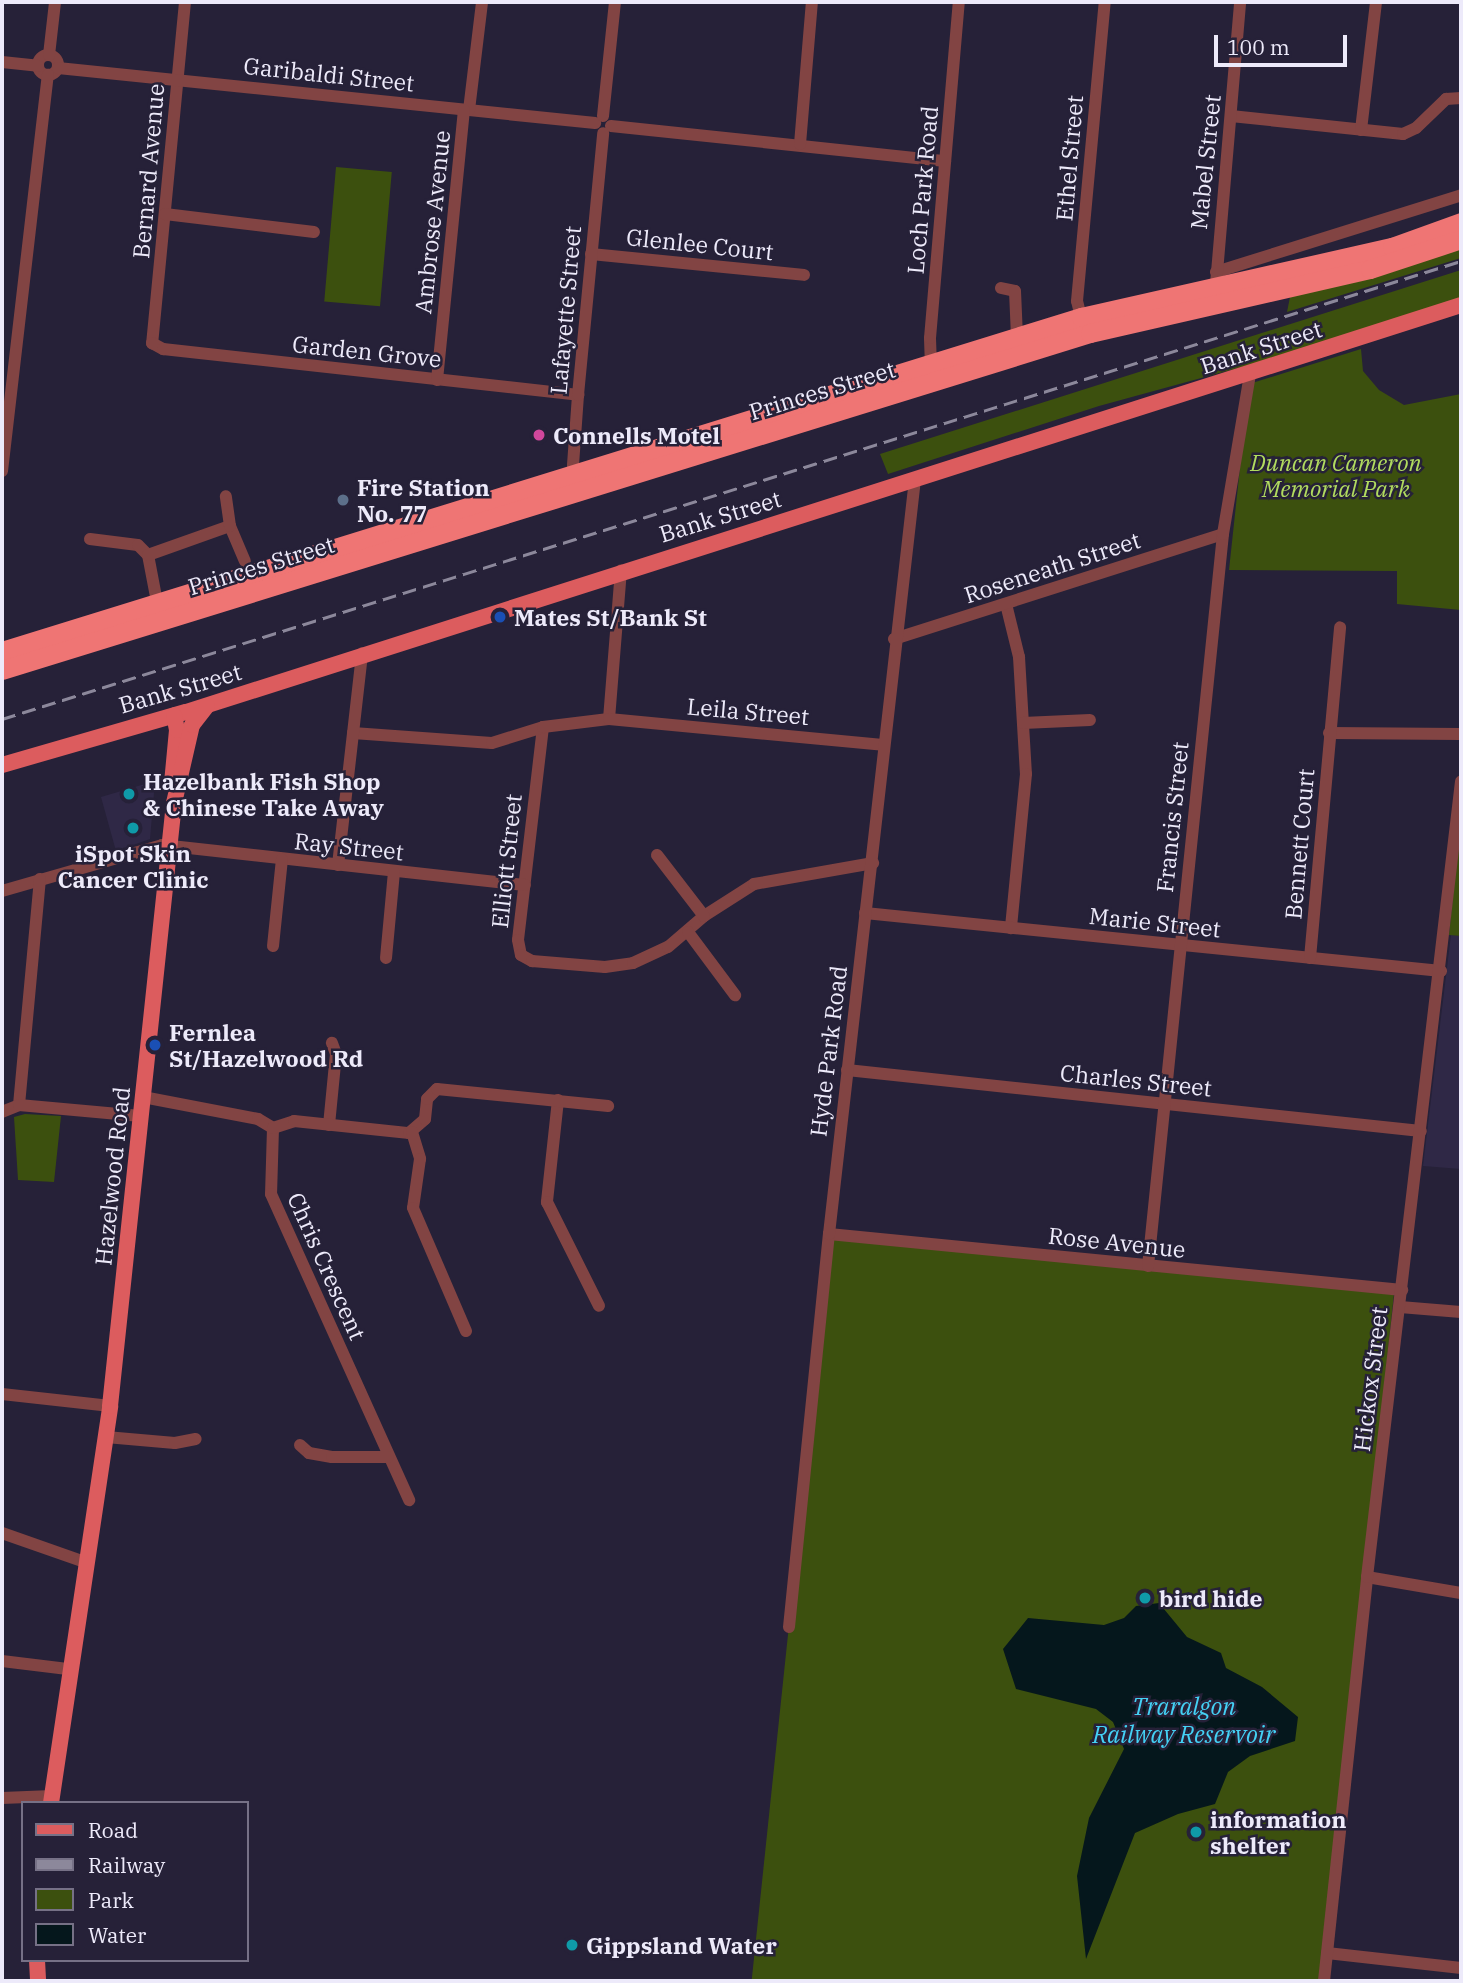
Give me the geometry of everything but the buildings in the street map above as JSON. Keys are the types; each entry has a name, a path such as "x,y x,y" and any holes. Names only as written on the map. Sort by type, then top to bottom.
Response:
{"highway":[{"name":"Princes Street","path":"932,372 1017,336 1081,317 1392,247 1461,222"},
{"name":"Princes Street","path":"2,670 577,482 932,372 1090,333 1217,285 1370,269 1457,242"},
{"name":"Princes Street","path":"2,651 157,602 577,482"}],"main road":[{"name":"Bank Street","path":"2,765 122,727 182,715 362,653 621,570 1458,308"},
{"name":"Bank Street","path":"182,715 295,668 362,653"},
{"name":"Hazelwood Road","path":"51,1799 68,1669 110,1406 174,803 177,730 182,715"},
{"path":"37,1962 38,1981"}],"street":[{"path":"2,471 48,70 56,58 49,55 55,2"},
{"name":"Bernard Avenue","path":"152,343 185,2"},
{"name":"Ambrose Avenue","path":"437,380 467,110 482,2"},
{"name":"Lafayette Street","path":"577,482 578,395 615,2"},
{"path":"800,144 812,2"},
{"name":"Loch Park Road","path":"932,372 945,161 960,2"},
{"name":"Ethel Street","path":"1081,317 1077,301 1105,2"},
{"name":"Mabel Street","path":"1217,285 1240,2"},
{"path":"1362,130 1376,2"},
{"name":"Garibaldi Street","path":"2,62 48,70 177,79 945,161"},
{"path":"1231,116 1408,133 1446,99 1461,98"},
{"path":"1217,285 1461,194"},
{"path":"165,214 314,232"},
{"name":"Glenlee Court","path":"591,254 804,275"},
{"path":"1001,288 1015,291 1017,336"},
{"name":"Garden Grove","path":"152,343 163,349 578,395"},
{"name":"Francis Street","path":"1148,1266 1223,534 1250,374"},
{"name":"Hyde Park Road","path":"789,1627 847,1070 873,863 894,639 915,479"},
{"path":"226,496 230,526 245,561"},
{"path":"148,555 230,526"},
{"name":"Roseneath Street","path":"894,639 1223,534"},
{"path":"90,539 138,545 148,555 157,602"},
{"path":"609,719 621,570"},
{"path":"1006,604 1019,657 1026,774 1011,928"},
{"name":"Bennett Court","path":"1310,958 1340,627"},
{"path":"338,865 362,653"},
{"name":"Leila Street","path":"353,733 492,743 543,727 609,719 883,744"},
{"path":"1023,723 1090,720"},
{"name":"Elliott Street","path":"543,727 518,940 520,955 532,961 605,967 633,964 688,932 704,916 754,884 873,863"},
{"path":"1329,733 1461,734"},
{"name":"Hickox Street","path":"1324,1981 1367,1577 1441,971 1461,782"},
{"name":"Ray Street","path":"2,891 149,846 525,885"},
{"path":"657,855 704,916"},
{"path":"273,946 282,859"},
{"path":"386,958 394,872"},
{"path":"19,1105 40,879"},
{"name":"Marie Street","path":"865,913 1441,971"},
{"path":"688,932 736,995"},
{"path":"329,1125 337,1054 332,1043"},
{"name":"Charles Street","path":"847,1070 1421,1131"},
{"path":"143,1097 258,1119 273,1128 294,1121 412,1132 425,1119 427,1099 437,1089 608,1106"},
{"path":"558,1100 547,1202 599,1306"},
{"path":"2,1112 19,1105 141,1116"},
{"name":"Chris Crescent","path":"273,1128 271,1194 409,1500"},
{"path":"412,1132 420,1159 413,1208 466,1331"},
{"name":"Rose Avenue","path":"829,1234 1402,1290"},
{"path":"1400,1307 1461,1312"},
{"path":"2,1380 4,1394 110,1406"},
{"path":"106,1437 174,1443 196,1439"},
{"path":"300,1445 309,1453 332,1457 388,1457"},
{"path":"2,1533 86,1557"},
{"path":"1367,1577 1461,1593"},
{"path":"2,1661 68,1669"},
{"path":"2,1799 51,1799"},
{"path":"2,1799 21,1804"},
{"path":"1327,1953 1461,1968"}],"shaded area":[{"path":"155,781 150,839 116,851 101,797"},
{"path":"1451,935 1461,936 1461,1169 1423,1166"}],"green space":[{"path":"336,167 392,172 380,306 324,301"},
{"path":"1461,246 1461,258 1287,312 1291,292"},
{"path":"1461,270 1461,298 1267,360 1099,406 888,474 880,454"},
{"name":"Duncan Cameron Memorial Park","path":"1361,349 1363,371 1379,390 1404,405 1461,394 1461,610 1397,604 1397,571 1229,570 1249,384"},
{"path":"1461,818 1461,936 1449,935"},
{"path":"25,1114 61,1116 54,1182 18,1180 14,1117"},
{"path":"830,1235 1394,1294 1322,1981 752,1981"}],"water":[{"name":"Traralgon Railway Reservoir","path":"1159,1603 1187,1637 1221,1653 1226,1668 1262,1687 1298,1717 1295,1741 1250,1756 1228,1772 1215,1804 1178,1814 1135,1833 1086,1959 1077,1876 1089,1818 1124,1749 1113,1722 1096,1709 1016,1689 1003,1649 1028,1618 1104,1625 1124,1618 1136,1606"}],"railway":[{"path":"2,719 1461,261"}],"place":[{"name":"Connells Motel","path":"539,435"},
{"name":"Fire Station No. 77","path":"343,500"},
{"name":"Mates St/Bank St","path":"500,617"},
{"name":"Hazelbank Fish Shop & Chinese Take Away","path":"129,794"},
{"name":"iSpot Skin Cancer Clinic","path":"133,828"},
{"name":"Fernlea St/Hazelwood Rd","path":"155,1045"},
{"name":"bird hide","path":"1145,1598"},
{"name":"information shelter","path":"1196,1832"},
{"name":"Gippsland Water","path":"572,1945"}]}
